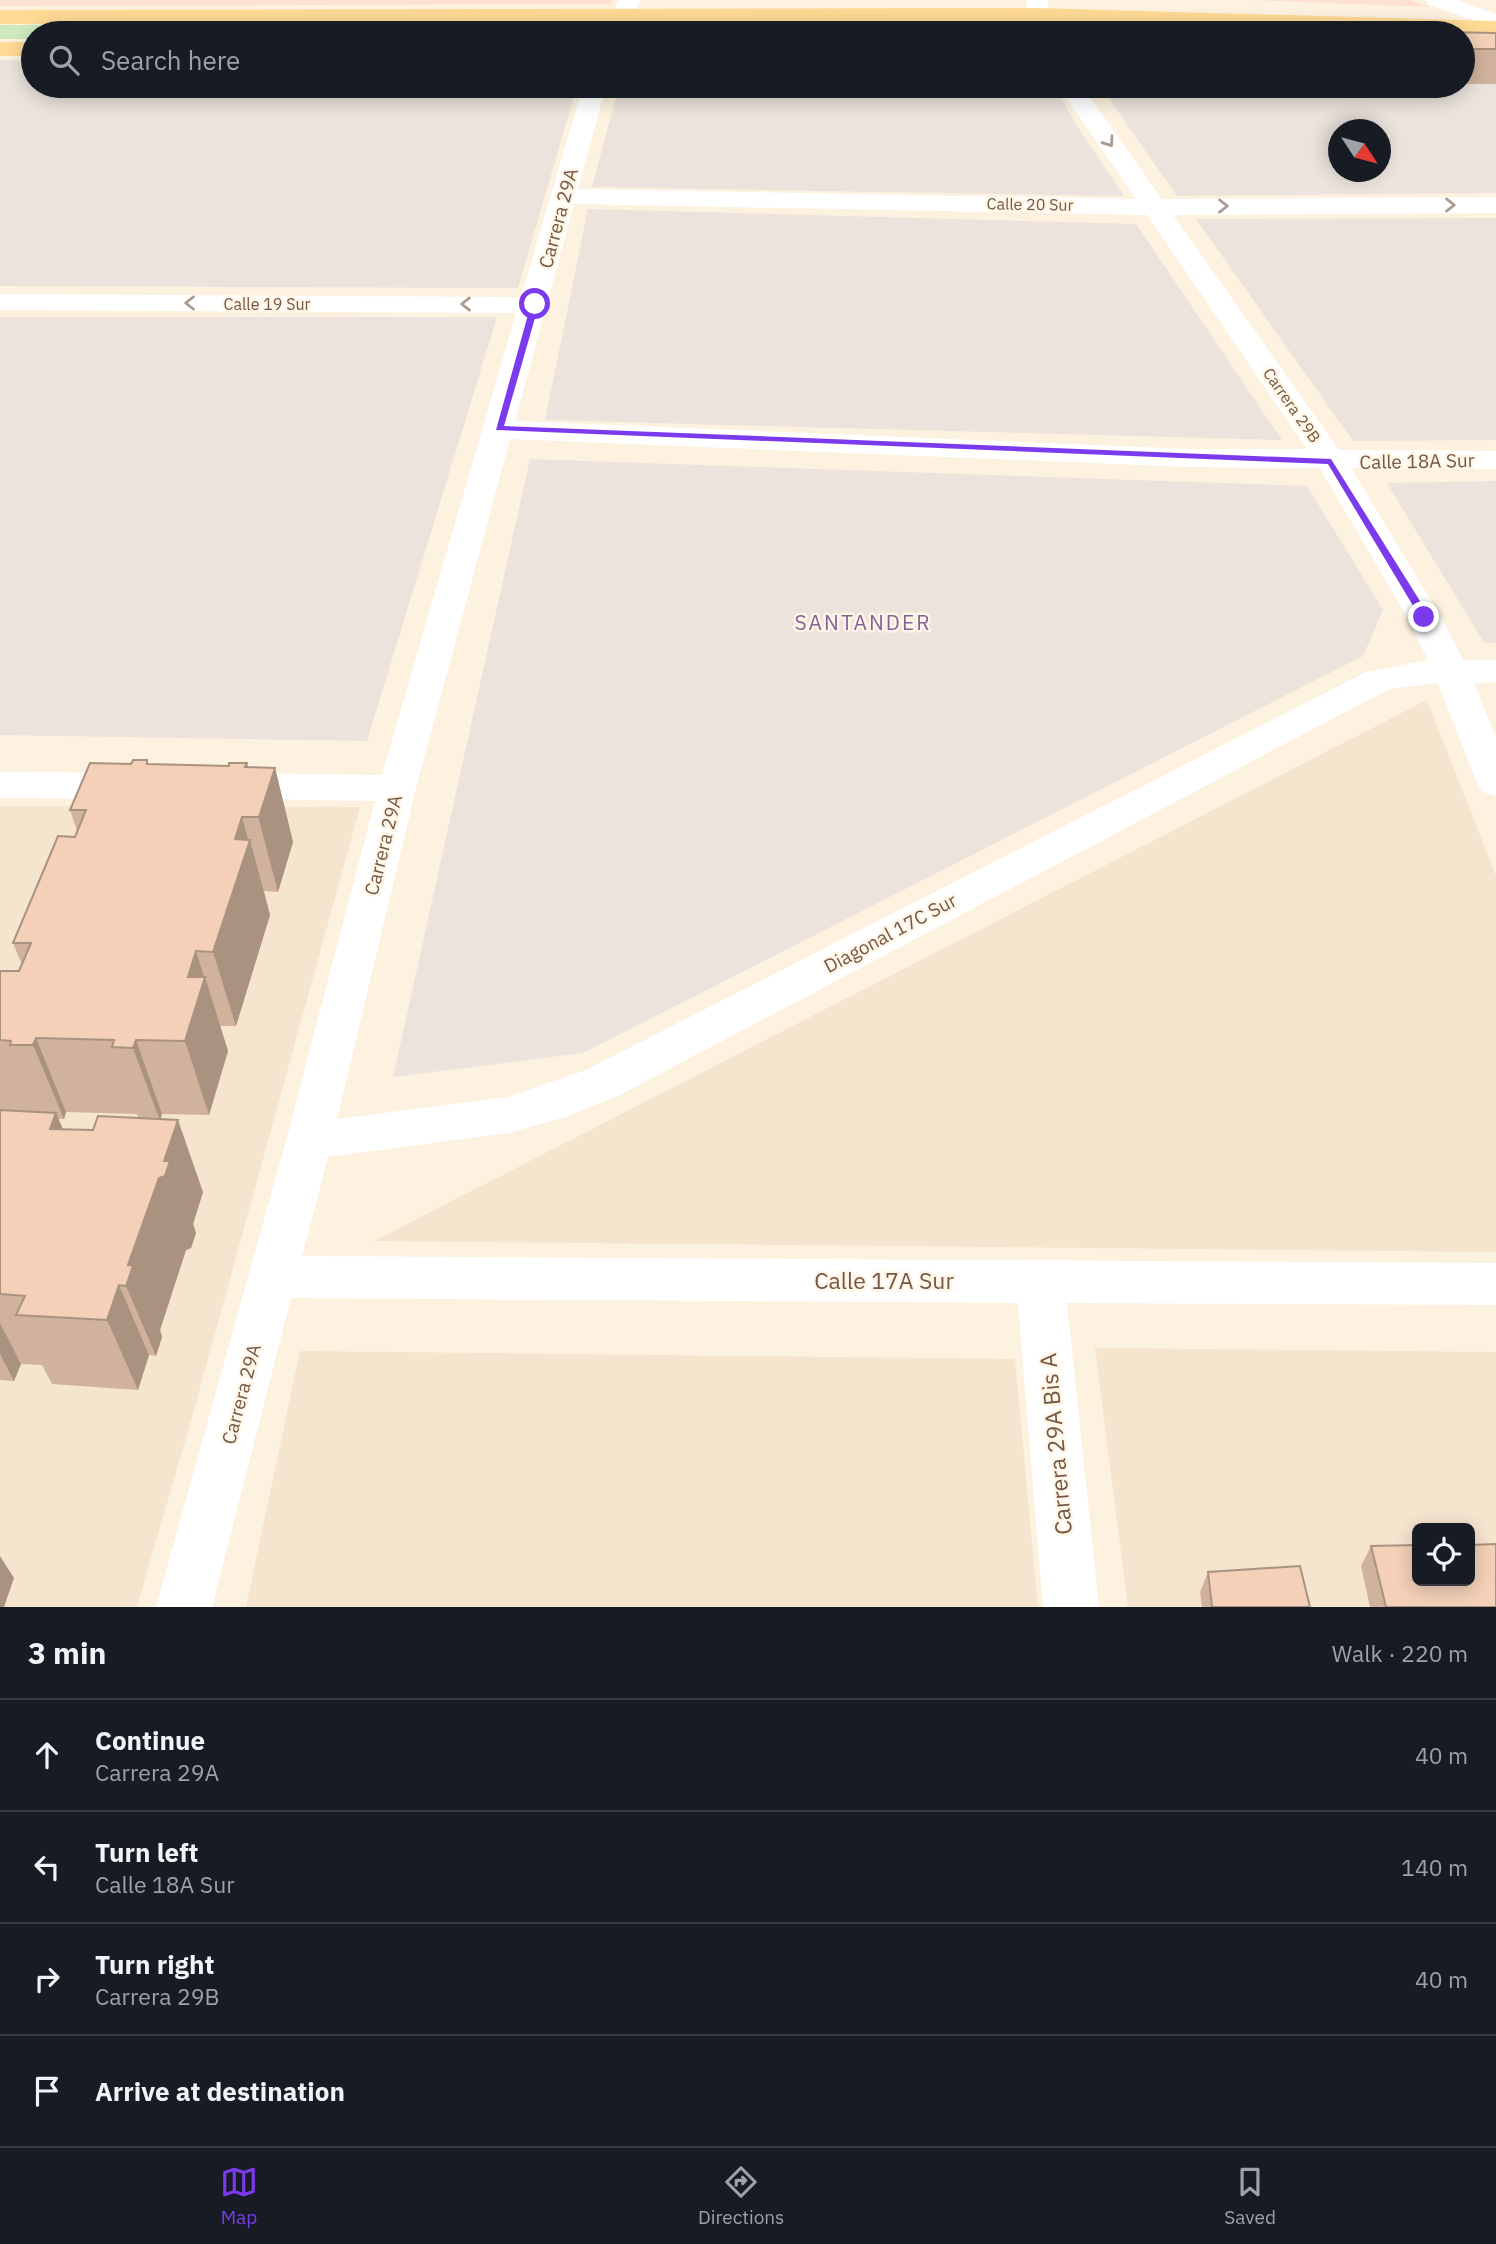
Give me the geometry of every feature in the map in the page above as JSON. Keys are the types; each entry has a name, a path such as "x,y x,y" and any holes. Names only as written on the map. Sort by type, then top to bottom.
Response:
{"main road":[{"path":"0,17 626,8 1246,21"},
{"path":"1475,26 1496,27"},
{"path":"0,49 21,49"}],"street":[{"path":"1437,0 1496,21"},
{"name":"Carrera 29A","path":"184,1607 309,1141 397,788 591,98"},
{"name":"Carrera 29B","path":"1078,98 1331,461 1424,617 1451,671 1496,783"},
{"name":"Calle 20 Sur","path":"564,196 1154,207 1496,205"},
{"name":"Calle 19 Sur","path":"0,302 535,304"},
{"name":"Calle 18A Sur","path":"499,429 1331,461 1496,460"},
{"name":"Diagonal 17C Sur","path":"309,1141 508,1115 549,1104 602,1083 1379,680 1417,672 1496,671"},
{"path":"0,785 397,788"},
{"name":"Calle 17A Sur","path":"273,1277 1496,1284"},
{"name":"Carrera 29A Bis A","path":"1041,1282 1071,1607"}],"shaded area":[{"path":"0,0 612,0 612,4 0,6"},
{"path":"1252,0 1409,0 1431,7 1430,7"},
{"path":"0,60 21,60 21,98 573,98 518,288 0,286"},
{"path":"1475,68 1496,72 1496,193 1177,196 1108,98 1475,98"},
{"path":"616,98 1061,98 1124,196 592,187"},
{"path":"588,209 1136,224 1282,440 545,420"},
{"path":"1496,218 1496,440 1353,441 1196,219"},
{"path":"0,317 497,317 367,741 0,735"},
{"path":"530,459 1307,486 1383,610 1363,656 583,1053 393,1077"},
{"path":"1496,481 1496,643 1484,643 1387,483"},
{"path":"1427,700 1496,876 1496,1252 374,1241"},
{"path":"0,806 360,807 137,1607 0,1607"},
{"path":"1095,1348 1496,1352 1496,1607 1128,1607"},
{"path":"300,1351 1015,1359 1038,1607 246,1607"}],"green space":[{"path":"0,25 21,25 21,39 0,39"}],"building":[{"path":"1475,33 1496,33 1496,49 1475,49"},
{"path":"133,760 147,760 147,764 229,766 229,763 247,763 245,767 275,768 259,817 242,817 235,839 250,840 213,952 196,951 188,977 205,977 185,1041 136,1040 133,1048 112,1047 114,1040 36,1038 33,1045 10,1045 11,1041 0,1040 0,971 19,971 31,943 13,943 58,836 75,837 86,810 70,810 90,763 131,764"},
{"path":"0,1110 56,1113 50,1129 93,1130 98,1116 178,1120 164,1161 170,1161 165,1176 159,1178 128,1265 133,1266 126,1286 119,1285 107,1320 16,1315 25,1296 0,1294"},
{"path":"1496,1544 1496,1607 1386,1607 1371,1546 1412,1545 1412,1586 1475,1586 1475,1545"},
{"path":"1300,1566 1310,1607 1212,1607 1208,1572"}],"district":[{"name":"SANTANDER","path":"863,623"}],"route":[{"path":"535,304 499,429 1190,458 1331,461 1424,617"}]}
